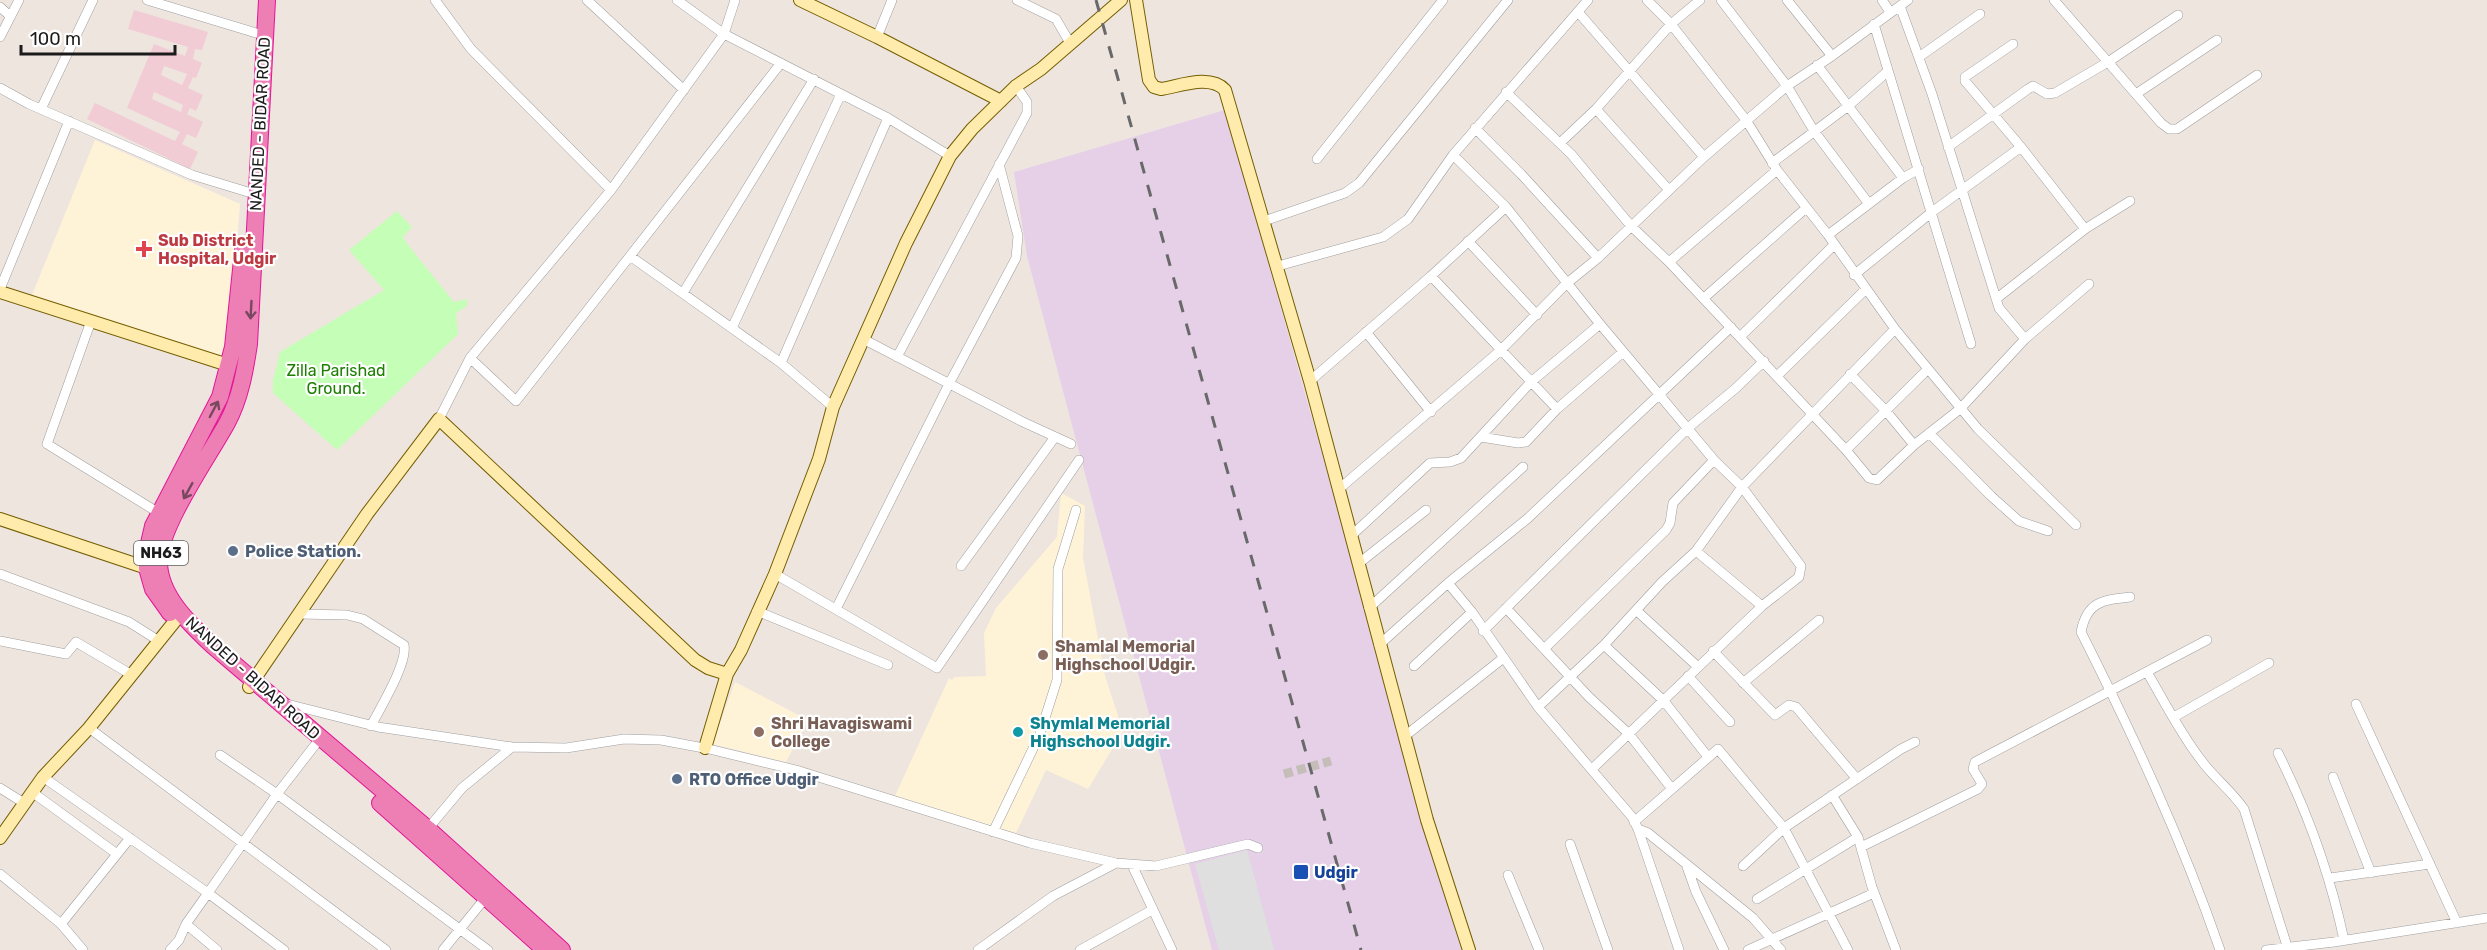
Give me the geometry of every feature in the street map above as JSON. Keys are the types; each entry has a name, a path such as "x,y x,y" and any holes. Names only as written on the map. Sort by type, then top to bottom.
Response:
{"highway":[{"name":"NANDED - BIDAR ROAD","path":"258,0 248,192 233,347 220,397 153,526 147,552 147,568 153,589 175,621 208,652 280,702 423,833 562,950"},
{"name":"NANDED - BIDAR ROAD","path":"267,0 246,365 238,398 228,422 175,515 162,544 159,563 171,598 187,621 315,746 423,833"},
{"name":"NANDED - BIDAR ROAD","path":"491,892 545,950"}],"street":[{"path":"0,37 19,0"},
{"path":"41,109 93,0"},
{"path":"147,0 256,33"},
{"path":"435,0 471,49 611,189"},
{"path":"587,0 684,90"},
{"path":"677,0 724,34 888,118 950,156"},
{"path":"251,683 367,514 439,419 470,358 611,189 724,34 735,0"},
{"path":"800,0 1001,101"},
{"path":"877,37 892,0"},
{"path":"1017,0 1056,19 1071,43"},
{"path":"705,748 727,675 741,650 775,574 819,459 834,407 906,243 950,156 972,129 1016,86 1041,69 1121,0"},
{"path":"1136,0 1149,80 1154,87 1161,89 1211,81 1220,84 1225,90 1310,381 1427,820 1469,950"},
{"path":"1317,159 1443,0"},
{"path":"1264,221 1345,193 1359,183 1508,0"},
{"path":"1278,267 1383,237 1408,219 1475,128 1588,0"},
{"path":"1647,0 1671,24 1746,120 1775,166 1828,235 1854,274 1960,409 2076,525"},
{"path":"1560,143 1596,109 1671,24 1700,0"},
{"path":"1721,0 1787,86 1814,131 1869,204"},
{"path":"1882,0 1890,12"},
{"path":"2054,0 2161,123 2169,129 2177,129 2257,75"},
{"path":"1790,1 1832,56"},
{"path":"1339,489 1501,350 1566,284 1598,258 1746,120 1787,86 1904,3 1996,299 2003,315 2025,339"},
{"path":"0,8 10,16"},
{"path":"1578,12 1704,157"},
{"path":"1919,57 1980,14"},
{"path":"1948,147 2033,86 2047,94 2055,93 2108,62 2178,15"},
{"path":"1874,24 1971,344"},
{"path":"2136,94 2217,40"},
{"path":"2013,44 1965,77 1966,85 2021,147 2085,229"},
{"path":"470,358 516,400 781,63"},
{"path":"1817,65 1903,178"},
{"path":"1669,262 1814,131 1847,107 1888,71"},
{"path":"683,293 814,79"},
{"path":"897,357 1028,112 1027,102 1016,86"},
{"path":"0,88 41,109 192,175 248,192"},
{"path":"1506,92 1560,143 1631,226 1741,336 1869,478 1874,480 1960,409 2025,339 2089,284"},
{"path":"732,328 841,94"},
{"path":"1596,109 1669,190"},
{"path":"781,363 888,118"},
{"path":"69,121 0,290 228,365"},
{"path":"1475,128 1598,258"},
{"path":"1854,274 1932,212 2021,147"},
{"path":"1453,155 1506,207 1623,352 1714,459 1742,487 1801,566 1799,577 1762,606 1713,651 1592,769"},
{"path":"836,609 949,384 1016,258 1019,249 1018,236 999,164"},
{"path":"1828,235 1903,178 1919,169"},
{"path":"1996,299 2085,229 2130,201"},
{"path":"1310,381 1431,276 1506,207"},
{"path":"1704,298 1806,208"},
{"path":"1468,241 1536,315"},
{"path":"1741,336 1834,245"},
{"path":"630,256 781,363 834,407"},
{"path":"1431,276 1557,409"},
{"path":"1777,376 1866,289"},
{"path":"91,321 47,444 159,513"},
{"path":"1350,536 1430,463 1450,462 1461,458 1531,382 1600,324"},
{"path":"1379,645 1448,583 1527,519 1731,327"},
{"path":"1538,707 1604,645 1662,582 1696,551 1742,487 1895,329"},
{"path":"1366,332 1431,412"},
{"path":"865,340 1071,444"},
{"path":"1481,437 1518,443 1526,442 1557,409 1623,352"},
{"path":"1483,631 1688,428 1764,361"},
{"path":"1846,450 1928,369"},
{"path":"1850,374 1886,411 1914,445"},
{"path":"439,419 695,660 727,675"},
{"path":"1929,433 1990,496 2019,521 2048,531"},
{"path":"961,566 1055,436"},
{"path":"1544,649 1666,530 1673,504 1714,459"},
{"path":"775,574 937,668 1079,460"},
{"path":"1369,608 1523,467"},
{"path":"993,832 1040,734 1057,680 1058,569 1076,510"},
{"path":"1358,564 1426,510"},
{"path":"0,519 147,568"},
{"path":"1696,551 1762,606"},
{"path":"0,574 129,622 159,641"},
{"path":"1448,583 1472,612 1483,631 1538,707 1592,769 1636,825 1753,918 1781,950"},
{"path":"2130,597 2101,601 2083,621 2081,632 2154,782 2189,866 2220,950"},
{"path":"1506,608 1570,678 1629,735 1672,789"},
{"path":"757,611 888,665"},
{"path":"1637,611 1697,666"},
{"path":"1414,666 1472,612"},
{"path":"299,614 347,615 363,619 404,645 406,653 371,726"},
{"path":"1743,683 1819,620"},
{"path":"0,838 43,777 89,728 175,621"},
{"path":"1861,847 1978,789 1982,784 1973,769 1976,762 2207,640"},
{"path":"0,641 66,654 76,642 132,675"},
{"path":"1604,645 1664,701 1708,757"},
{"path":"1713,651 1775,716 1789,705 1796,707 1857,778"},
{"path":"1405,736 1502,658"},
{"path":"2174,717 2269,663"},
{"path":"2147,672 2199,758 2233,793 2244,809 2287,946"},
{"path":"1688,676 1730,723"},
{"path":"280,702 371,726 512,747 566,748 624,739 661,740 705,748 796,770 1030,843 1116,862 1156,866 1248,844 1258,848"},
{"path":"2356,704 2457,923"},
{"path":"89,728 386,950"},
{"path":"1743,866 1784,828 1901,749 1915,742"},
{"path":"170,950 277,794 315,746"},
{"path":"423,833 462,788 512,747"},
{"path":"1636,825 1672,789 1718,749 1784,828 1848,950"},
{"path":"2278,753 2298,792 2330,878 2338,944"},
{"path":"220,755 277,794 488,950"},
{"path":"43,777 208,892 284,950"},
{"path":"2333,777 2371,873"},
{"path":"0,788 24,803"},
{"path":"32,792 117,854"},
{"path":"1832,795 1858,837 1874,893 1896,950"},
{"path":"1636,825 1679,950"},
{"path":"1756,899 1858,837"},
{"path":"61,924 130,838"},
{"path":"1570,844 1608,950"},
{"path":"978,950 1053,896 1116,862"},
{"path":"1685,862 1696,892 1724,950"},
{"path":"1132,864 1172,950"},
{"path":"2330,878 2430,864"},
{"path":"0,874 61,924 83,950"},
{"path":"1508,874 1539,950"},
{"path":"443,950 491,892"},
{"path":"1748,950 1874,893"},
{"path":"1081,950 1152,910"},
{"path":"2272,949 2287,946 2338,944 2487,918"},
{"path":"186,924 217,950"}],"shaded area":[{"path":"134,10 208,32 202,50 195,49 193,59 202,63 196,78 193,77 188,88 203,95 196,111 190,108 187,114 203,122 196,138 187,134 182,144 198,152 190,169 87,119 95,103 175,141 180,132 127,108 154,44 185,56 188,47 128,29","holes":["164,66 187,74 182,85 161,75","154,92 183,105 181,112 152,99"]},
{"path":"1225,110 1462,950 1212,950 1027,256 1014,172"},
{"name":"Sub District Hospital, Udgir","path":"95,140 240,204 229,347 225,359 32,295"},
{"name":"Shamlal Memorial Highschool Udgir.","path":"1061,493 1085,506 1083,558 1105,676 1123,731 1088,789 1046,770 1016,833 895,796 949,678 952,680 954,677 986,676 984,633 996,608 1057,537"},
{"name":"Shri Havagiswami College","path":"735,682 808,720 786,762 712,744"},
{"path":"1247,850 1274,950 1219,950 1195,864"}],"green space":[{"name":"Zilla Parishad Ground.","path":"397,211 412,227 403,237 408,245 454,302 467,299 467,306 456,313 458,334 337,450 273,393 273,380 280,352 384,290 349,250"}],"tunnel":[{"path":"1284,774 1331,761"}],"railway":[{"path":"1096,0 1361,950"}],"place":[{"name":"Sub District Hospital, Udgir","path":"144,249"},
{"name":"Police Station.","path":"233,551"},
{"name":"Shamlal Memorial Highschool Udgir.","path":"1043,655"},
{"name":"Shri Havagiswami College","path":"759,732"},
{"name":"Shymlal Memorial Highschool Udgir.","path":"1018,732"},
{"name":"RTO Office Udgir","path":"677,779"},
{"name":"Udgir","path":"1301,872"}]}
